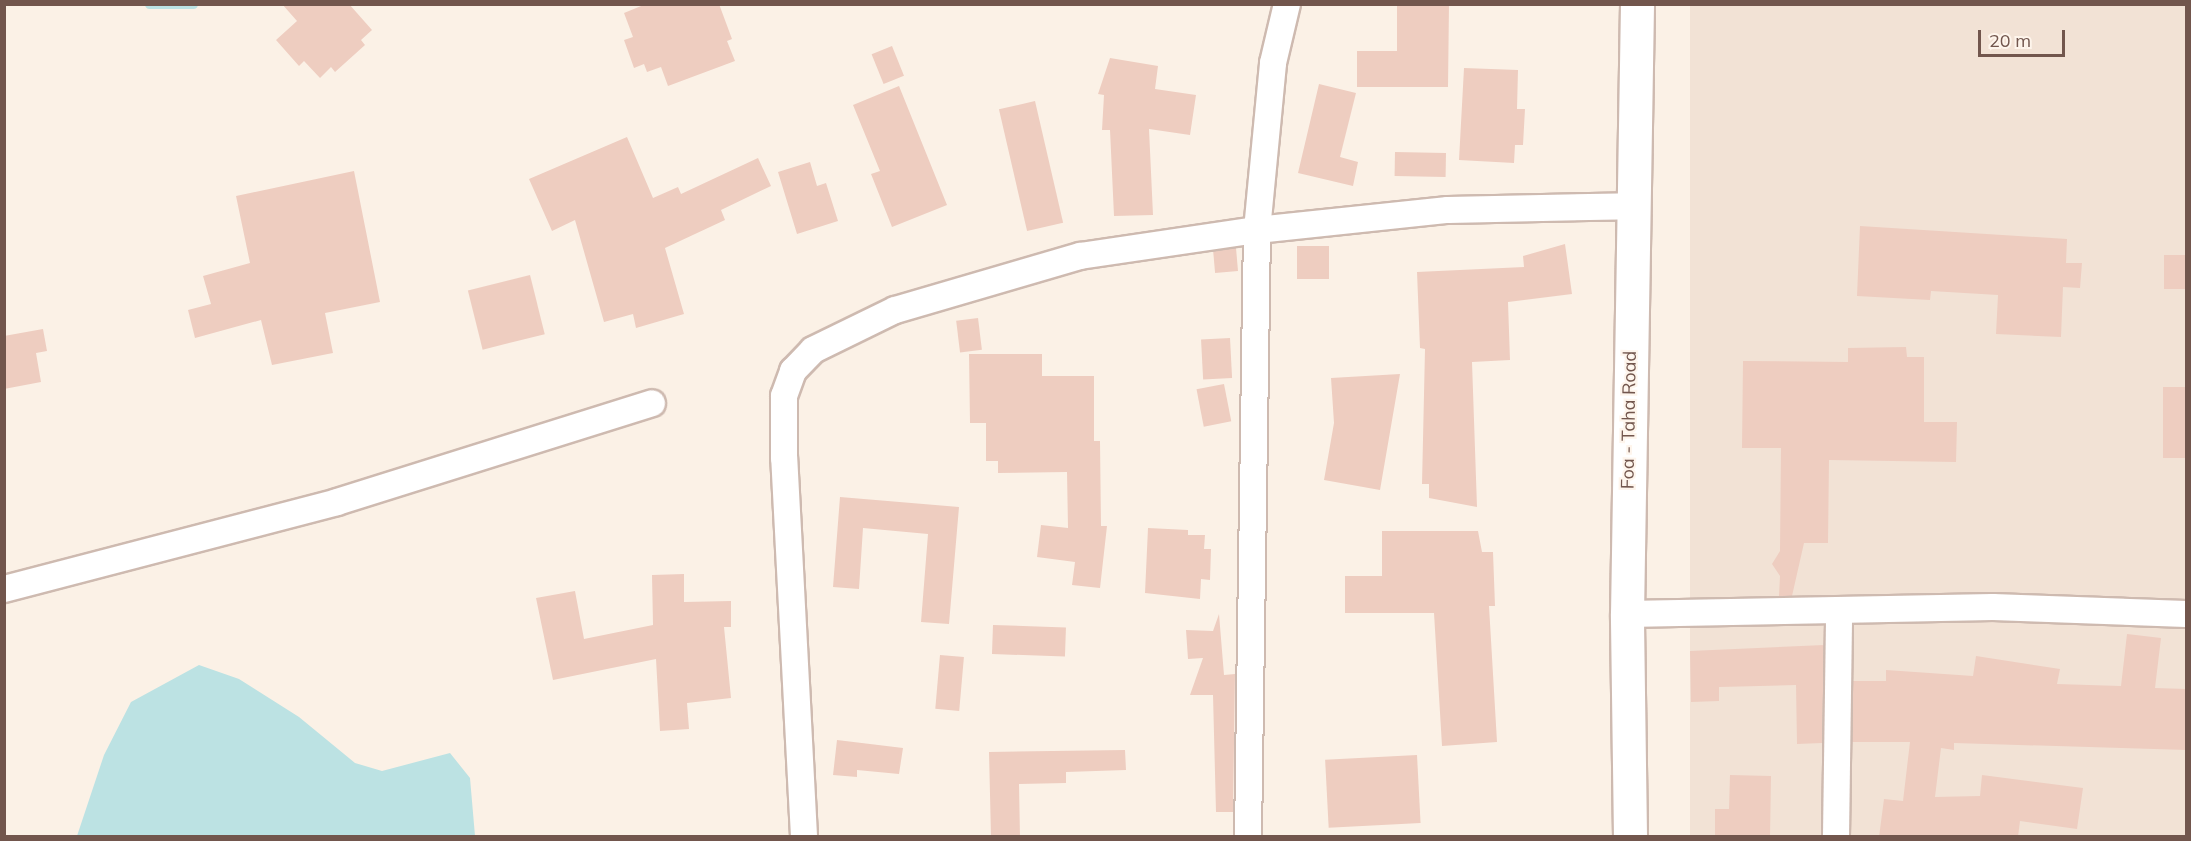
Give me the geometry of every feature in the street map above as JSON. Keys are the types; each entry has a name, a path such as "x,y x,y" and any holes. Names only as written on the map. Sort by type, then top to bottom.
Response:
{"street":[{"path":"1248,837 1257,230 1274,63 1287,4"},
{"name":"Foa - Taha Road","path":"1630,837 1627,614 1637,4"},
{"path":"804,837 784,458 784,396 793,370 813,350 895,310 1080,256 1257,230 1448,210 1632,206"},
{"path":"4,589 337,502 652,403"},
{"path":"1627,614 1839,613 1993,607 2187,614"},
{"path":"1836,837 1839,613"}],"shaded area":[{"path":"1690,5 2186,5 2186,836 1690,836"}],"water":[{"path":"199,665 239,679 299,717 355,763 382,771 450,753 470,778 475,836 77,836 104,755 131,702"}],"building":[{"path":"282,4 349,4 372,30 361,40 365,45 335,72 331,67 320,78 304,61 299,66 276,40 297,21"},
{"path":"646,4 719,4 732,39 727,41 735,61 668,86 661,67 647,72 644,64 634,68 624,40 633,37 624,13"},
{"path":"1397,4 1449,4 1448,87 1357,87 1357,51 1397,51"},
{"path":"892,46 904,76 884,84 872,54"},
{"path":"1110,58 1158,66 1155,89 1196,95 1190,135 1149,129 1153,215 1114,216 1110,130 1102,130 1104,95 1098,94"},
{"path":"1464,68 1518,70 1517,109 1525,109 1523,145 1515,145 1514,163 1459,160"},
{"path":"1319,84 1356,93 1340,157 1358,162 1353,186 1298,173"},
{"path":"899,86 947,205 892,227 871,174 880,171 853,105"},
{"path":"1035,101 1063,223 1027,231 999,109"},
{"path":"627,137 653,198 678,187 681,194 758,158 771,186 721,210 725,220 665,248 684,314 636,328 633,314 604,322 575,220 552,231 529,179"},
{"path":"1395,152 1446,153 1446,177 1395,176"},
{"path":"810,162 817,186 826,183 838,221 797,234 778,172"},
{"path":"354,171 380,302 325,313 333,353 272,365 261,320 195,338 188,310 211,304 203,276 250,263 236,196"},
{"path":"1860,226 2067,239 2066,263 2082,263 2080,288 2063,287 2061,337 1996,334 1998,295 1931,291 1930,300 1857,296"},
{"path":"1565,244 1572,294 1508,302 1510,360 1472,362 1477,507 1429,498 1429,484 1422,484 1425,349 1420,348 1417,272 1524,267 1523,256"},
{"path":"1297,246 1329,246 1329,279 1297,279"},
{"path":"1236,248 1238,271 1215,273 1213,250"},
{"path":"2164,255 2186,255 2186,289 2164,289"},
{"path":"530,275 545,334 483,350 468,290"},
{"path":"978,318 982,350 960,352 956,321"},
{"path":"43,329 47,351 36,353 41,382 4,389 4,336"},
{"path":"1230,338 1232,378 1203,379 1201,340"},
{"path":"1906,347 1907,357 1924,357 1924,422 1957,422 1956,462 1829,460 1828,543 1804,543 1792,596 1779,596 1780,576 1772,564 1780,551 1781,448 1742,448 1743,361 1848,362 1848,348"},
{"path":"969,354 1042,354 1042,376 1094,376 1094,441 1100,441 1101,526 1107,526 1100,588 1072,585 1075,562 1037,557 1041,525 1068,528 1067,472 998,473 998,461 986,461 986,423 970,423"},
{"path":"1400,374 1380,490 1324,480 1334,423 1331,378"},
{"path":"1224,384 1231,421 1204,427 1197,389"},
{"path":"2163,387 2186,387 2186,458 2163,458"},
{"path":"840,497 959,507 949,624 921,622 928,534 863,528 859,589 833,587"},
{"path":"1148,528 1188,530 1188,535 1205,535 1204,549 1211,549 1210,580 1201,579 1200,599 1145,593"},
{"path":"1382,531 1478,531 1482,552 1493,552 1495,606 1489,606 1497,742 1442,746 1434,613 1345,613 1345,576 1382,576"},
{"path":"684,574 684,602 731,601 731,627 724,627 731,698 687,703 689,729 660,731 656,659 553,680 536,598 575,591 584,639 653,625 652,575"},
{"path":"1219,614 1224,675 1235,674 1233,812 1216,812 1213,695 1190,695 1203,658 1188,659 1186,630 1213,631"},
{"path":"993,625 1066,628 1065,657 992,654"},
{"path":"2127,634 2161,638 2155,688 2187,689 2187,750 1954,743 1954,750 1941,748 1935,797 1980,796 1982,775 2083,788 2077,829 2020,821 2018,837 1879,837 1884,799 1903,801 1910,742 1852,742 1853,681 1886,681 1886,670 1973,676 1976,656 2060,669 2057,684 2121,686"},
{"path":"1824,645 1822,743 1797,744 1796,685 1719,687 1719,701 1691,702 1690,651"},
{"path":"940,655 964,657 959,711 935,709"},
{"path":"837,740 903,748 899,774 857,770 857,777 833,775"},
{"path":"1125,750 1126,770 1066,772 1066,783 1019,784 1020,837 991,837 989,752"},
{"path":"1417,755 1421,823 1329,828 1325,760"},
{"path":"1730,775 1771,776 1770,837 1715,837 1715,809 1729,809"}],"waterway":[{"path":"149,4 193,4"}]}
